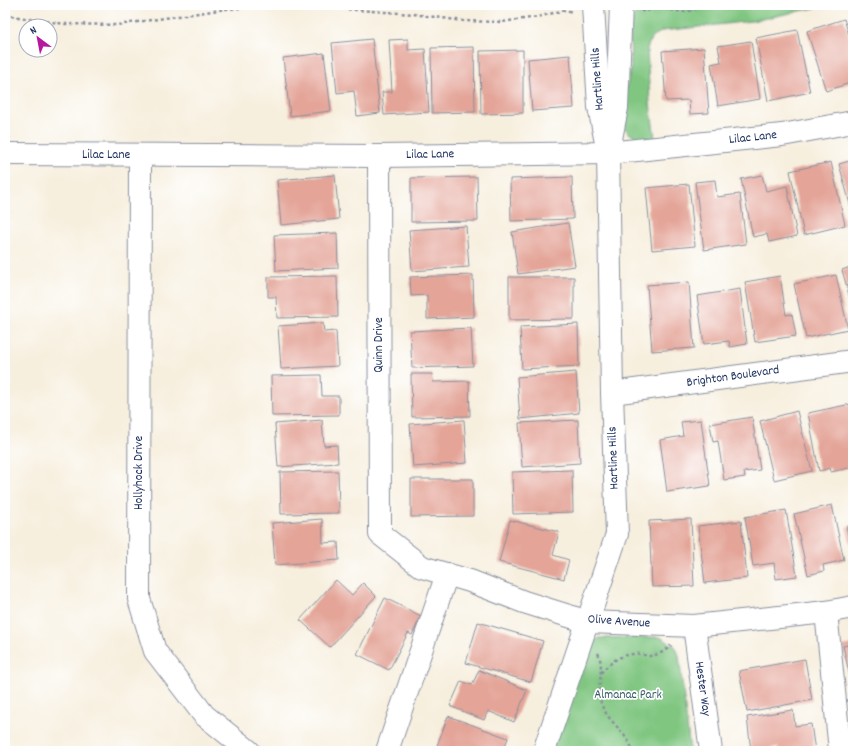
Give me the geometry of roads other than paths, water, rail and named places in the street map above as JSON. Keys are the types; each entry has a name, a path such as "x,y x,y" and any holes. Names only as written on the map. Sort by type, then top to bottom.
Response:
{"street":[{"name":"Hartline Hills","path":"608,153 617,108 621,6"},
{"name":"Hartline Hills","path":"544,751 617,534 612,393 608,153 599,107 593,8"},
{"name":"Lilac Lane","path":"5,154 379,156 608,153 782,135 853,122"},
{"name":"Hollyhock Drive","path":"140,155 139,599 155,651 204,714 249,751"},
{"name":"Quinn Drive","path":"379,156 380,534"},
{"name":"Brighton Boulevard","path":"612,393 853,361"},
{"name":"Olive Avenue","path":"380,534 422,567 470,581 524,602 588,622 694,626 826,612 853,607"},
{"path":"387,751 447,574"},
{"path":"826,612 840,751"},
{"name":"Hester Way","path":"694,626 711,751"}],"park label":[{"name":"Almanac Park","path":"628,695"}]}
